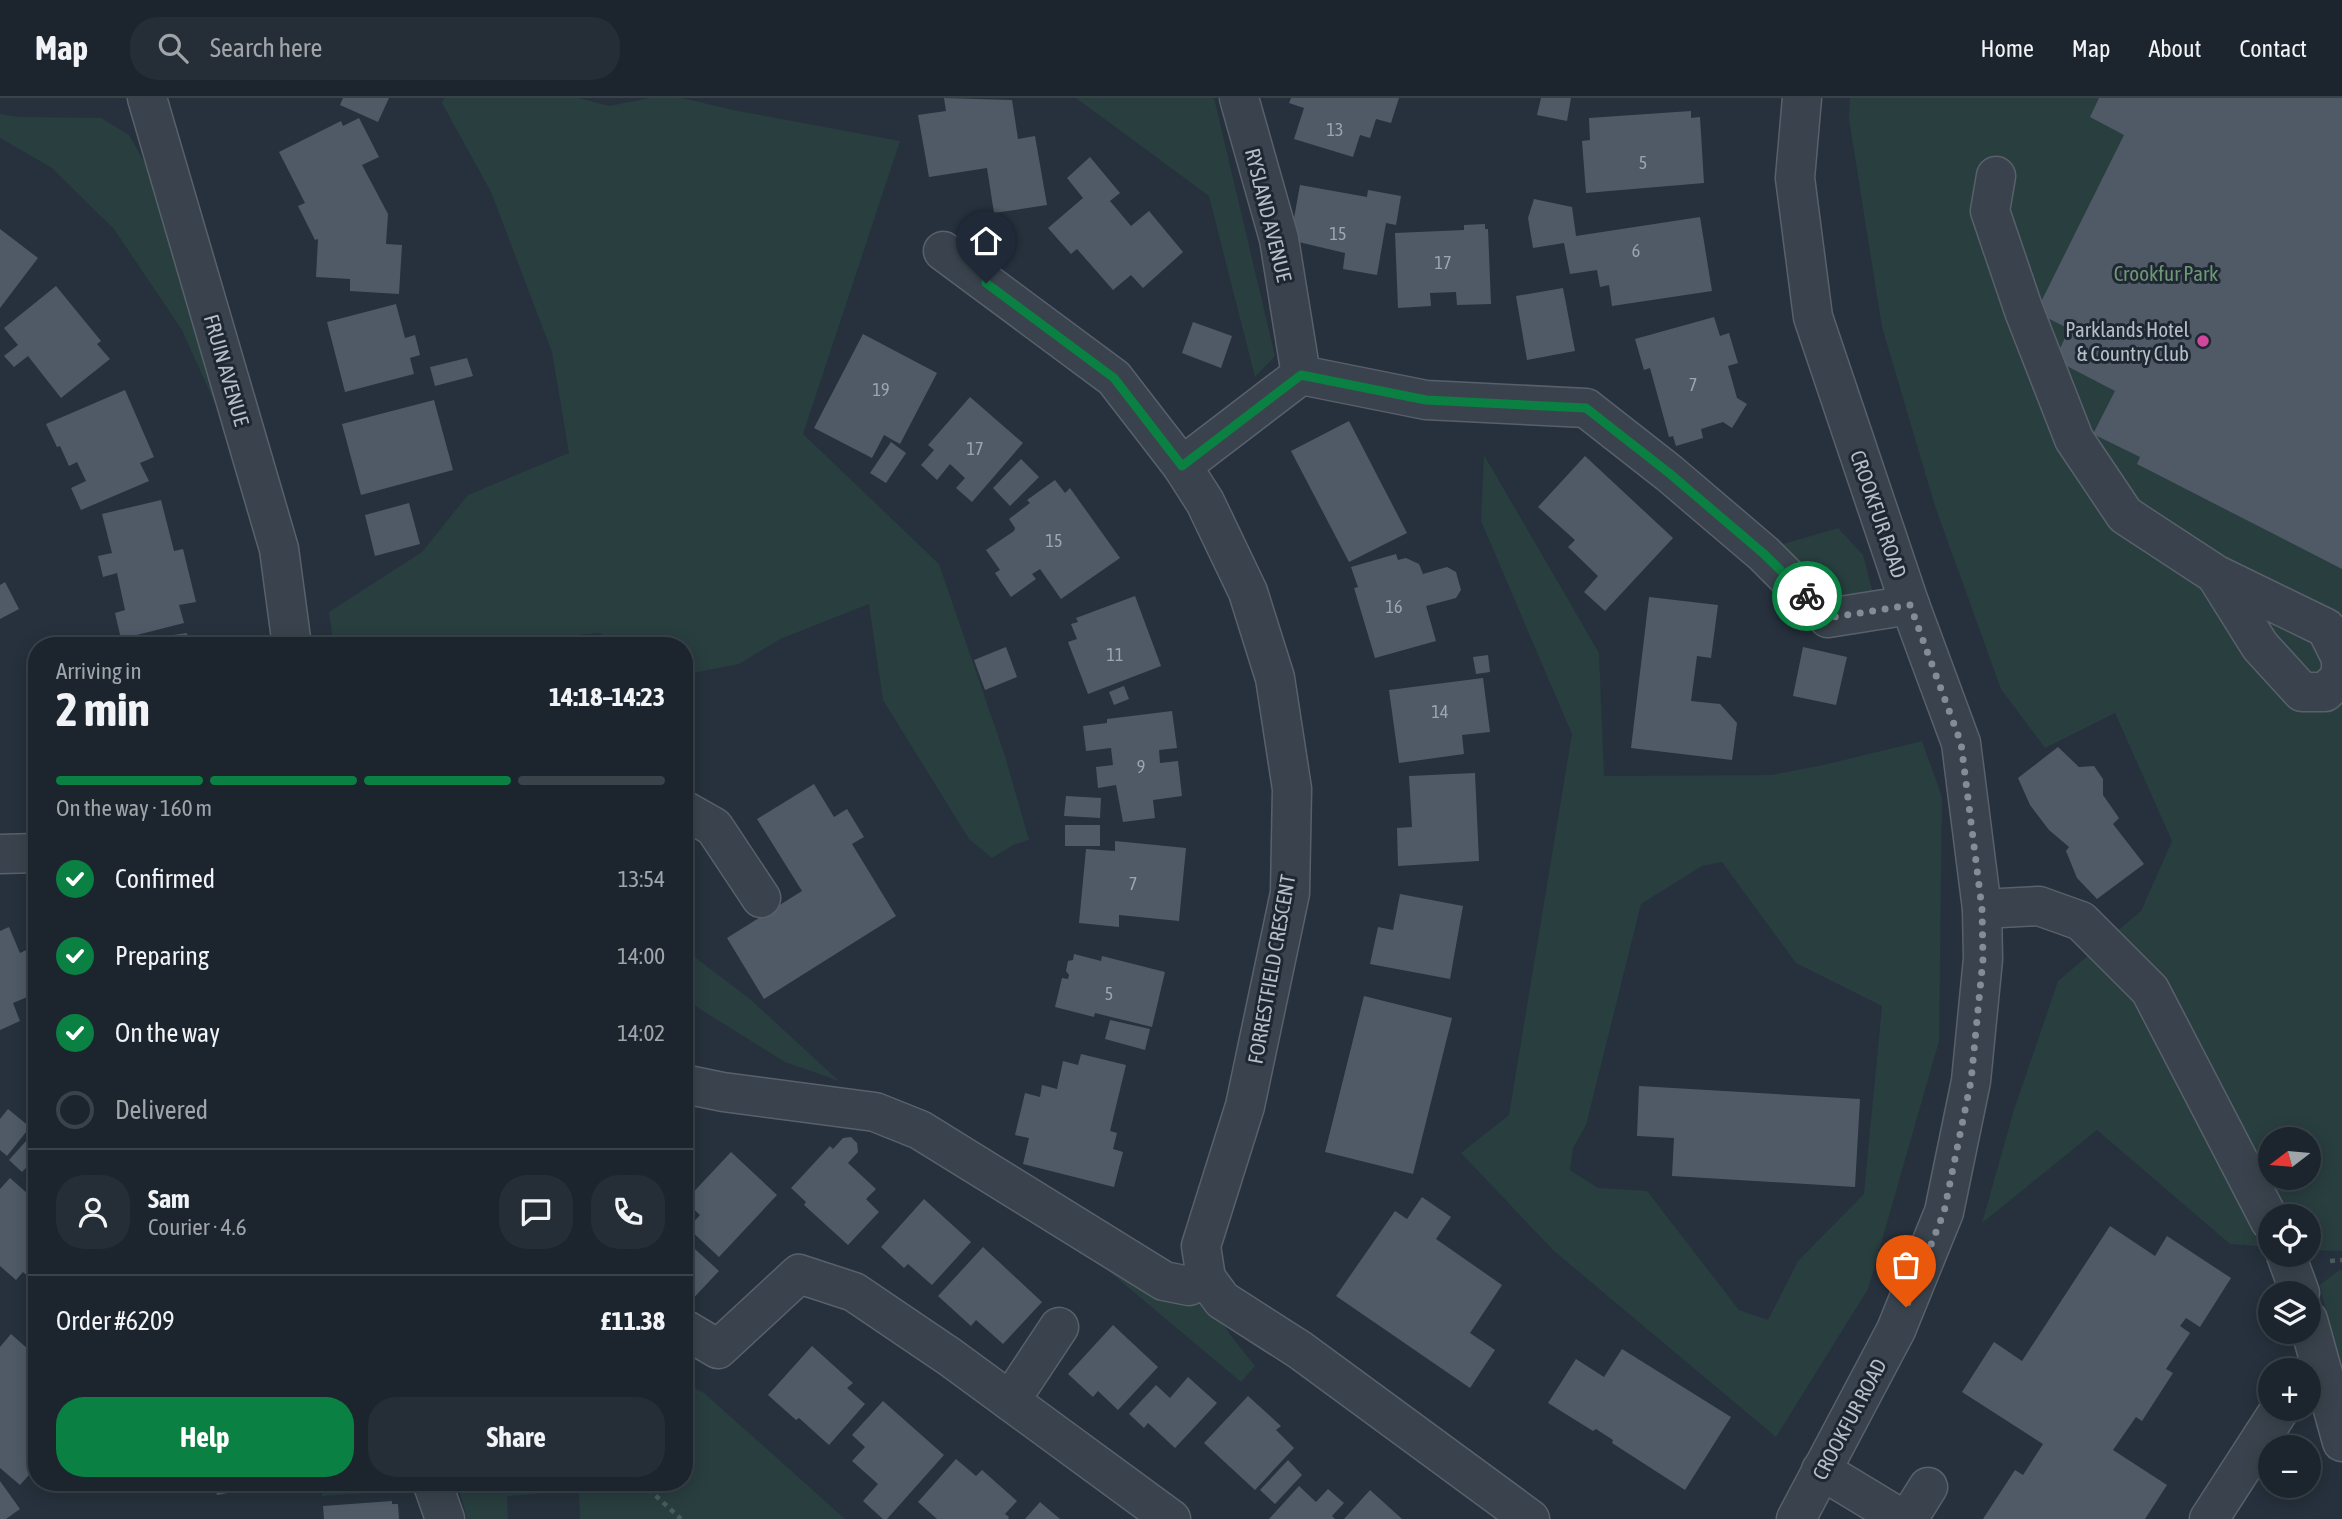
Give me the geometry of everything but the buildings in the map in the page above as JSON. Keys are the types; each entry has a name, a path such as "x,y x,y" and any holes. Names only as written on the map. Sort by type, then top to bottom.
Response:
{"street":[{"name":"FRUIN AVENUE","path":"147,98 279,549 291,637"},
{"name":"RYSLAND AVENUE","path":"1239,98 1279,239 1301,375"},
{"name":"CROOKFUR ROAD","path":"1796,1519 1896,1330 1944,1212 1971,1081 1983,959 1982,909 1961,743 1910,605 1813,317 1794,178 1802,98"},
{"path":"1996,176 1990,211 2024,311 2074,439 2125,515 2215,574"},
{"name":"FORRESTFIELD CRESCENT","path":"943,251 1114,378 1182,466 1205,502 1248,593 1275,678 1292,789 1290,893 1245,1106 1201,1246 1206,1278"},
{"path":"1182,466 1301,375 1426,400 1586,408 1669,473 1764,554 1828,618 1910,605"},
{"path":"693,815 714,827 761,898"},
{"path":"0,854 28,853"},
{"path":"1982,909 2039,906 2081,922 2150,990 2261,1204"},
{"path":"693,1086 875,1112 920,1130 1164,1281 1189,1286 1206,1278 1222,1300 1300,1350 1530,1519"},
{"path":"693,1334 718,1349 799,1274 855,1292 1171,1519"},
{"path":"1010,1401 1059,1327"},
{"path":"2321,1383 2342,1442"},
{"path":"2224,1515 2274,1421"},
{"path":"1821,1470 1902,1519"},
{"path":"1908,1519 1928,1487"},
{"path":"435,1491 445,1519"}],"path":[{"path":"651,1491 681,1519"}],"green space":[{"path":"444,98 579,98 609,106 650,98 682,98 900,141 803,434 939,564 1005,756 1029,840 1013,845 992,858 969,839 883,700 869,604 780,639 739,664 693,673 693,637 609,637 599,633 556,637 333,637 329,612 422,552 468,495 569,453 552,352 491,192 442,103"},
{"path":"1076,98 1214,98 1275,356 1255,377 1209,196"},
{"name":"Crookfur Park","path":"1850,98 2342,98 2342,1251 2321,1250 2321,1204 2258,1204 2258,1246 2230,1244 2097,1130 1982,1223 2014,1110 2058,981 2141,911 2172,841 2115,713 2045,748 2001,689 1935,506 1882,327 1849,119"},
{"path":"0,114 18,117 101,118 129,135 150,172 221,417 182,330 114,229 52,168 0,138"},
{"path":"1484,455 1599,653 1604,776 1772,775 1922,741 1942,797 1939,1041 1868,1289 1776,1437 1554,1251 1461,1153 1509,1115 1572,734 1481,521","holes":["1722,862 1796,963 1882,1006 1864,1194 1798,1261 1768,1320 1739,1310 1647,1191 1598,1188 1570,1170 1573,1148 1586,1125 1641,904 1702,866"]},
{"path":"1838,528 1863,555 1873,593 1829,598 1776,546"},
{"path":"693,956 750,999 839,1081 785,1062 693,1005"},
{"path":"1098,1262 1207,1299 1255,1366 1241,1382"},
{"path":"2341,1269 2342,1383 2321,1289 2321,1284"},
{"path":"693,1388 704,1393 845,1519 580,1519 579,1491 693,1491"},
{"path":"322,1491 394,1491 322,1496"},
{"path":"459,1491 567,1491 507,1496 508,1519 467,1519"}],"way so far":[{"path":"1807,596 1828,618 1910,605 1961,743 1982,909 1983,959 1974,1057 1944,1212 1906,1307"}],"place":[{"name":"Parklands Hotel & Country Club","path":"2203,341"}],"route":[{"path":"986,283 1114,378 1182,466 1301,375 1426,400 1586,408 1669,473 1764,554 1807,596"}]}
